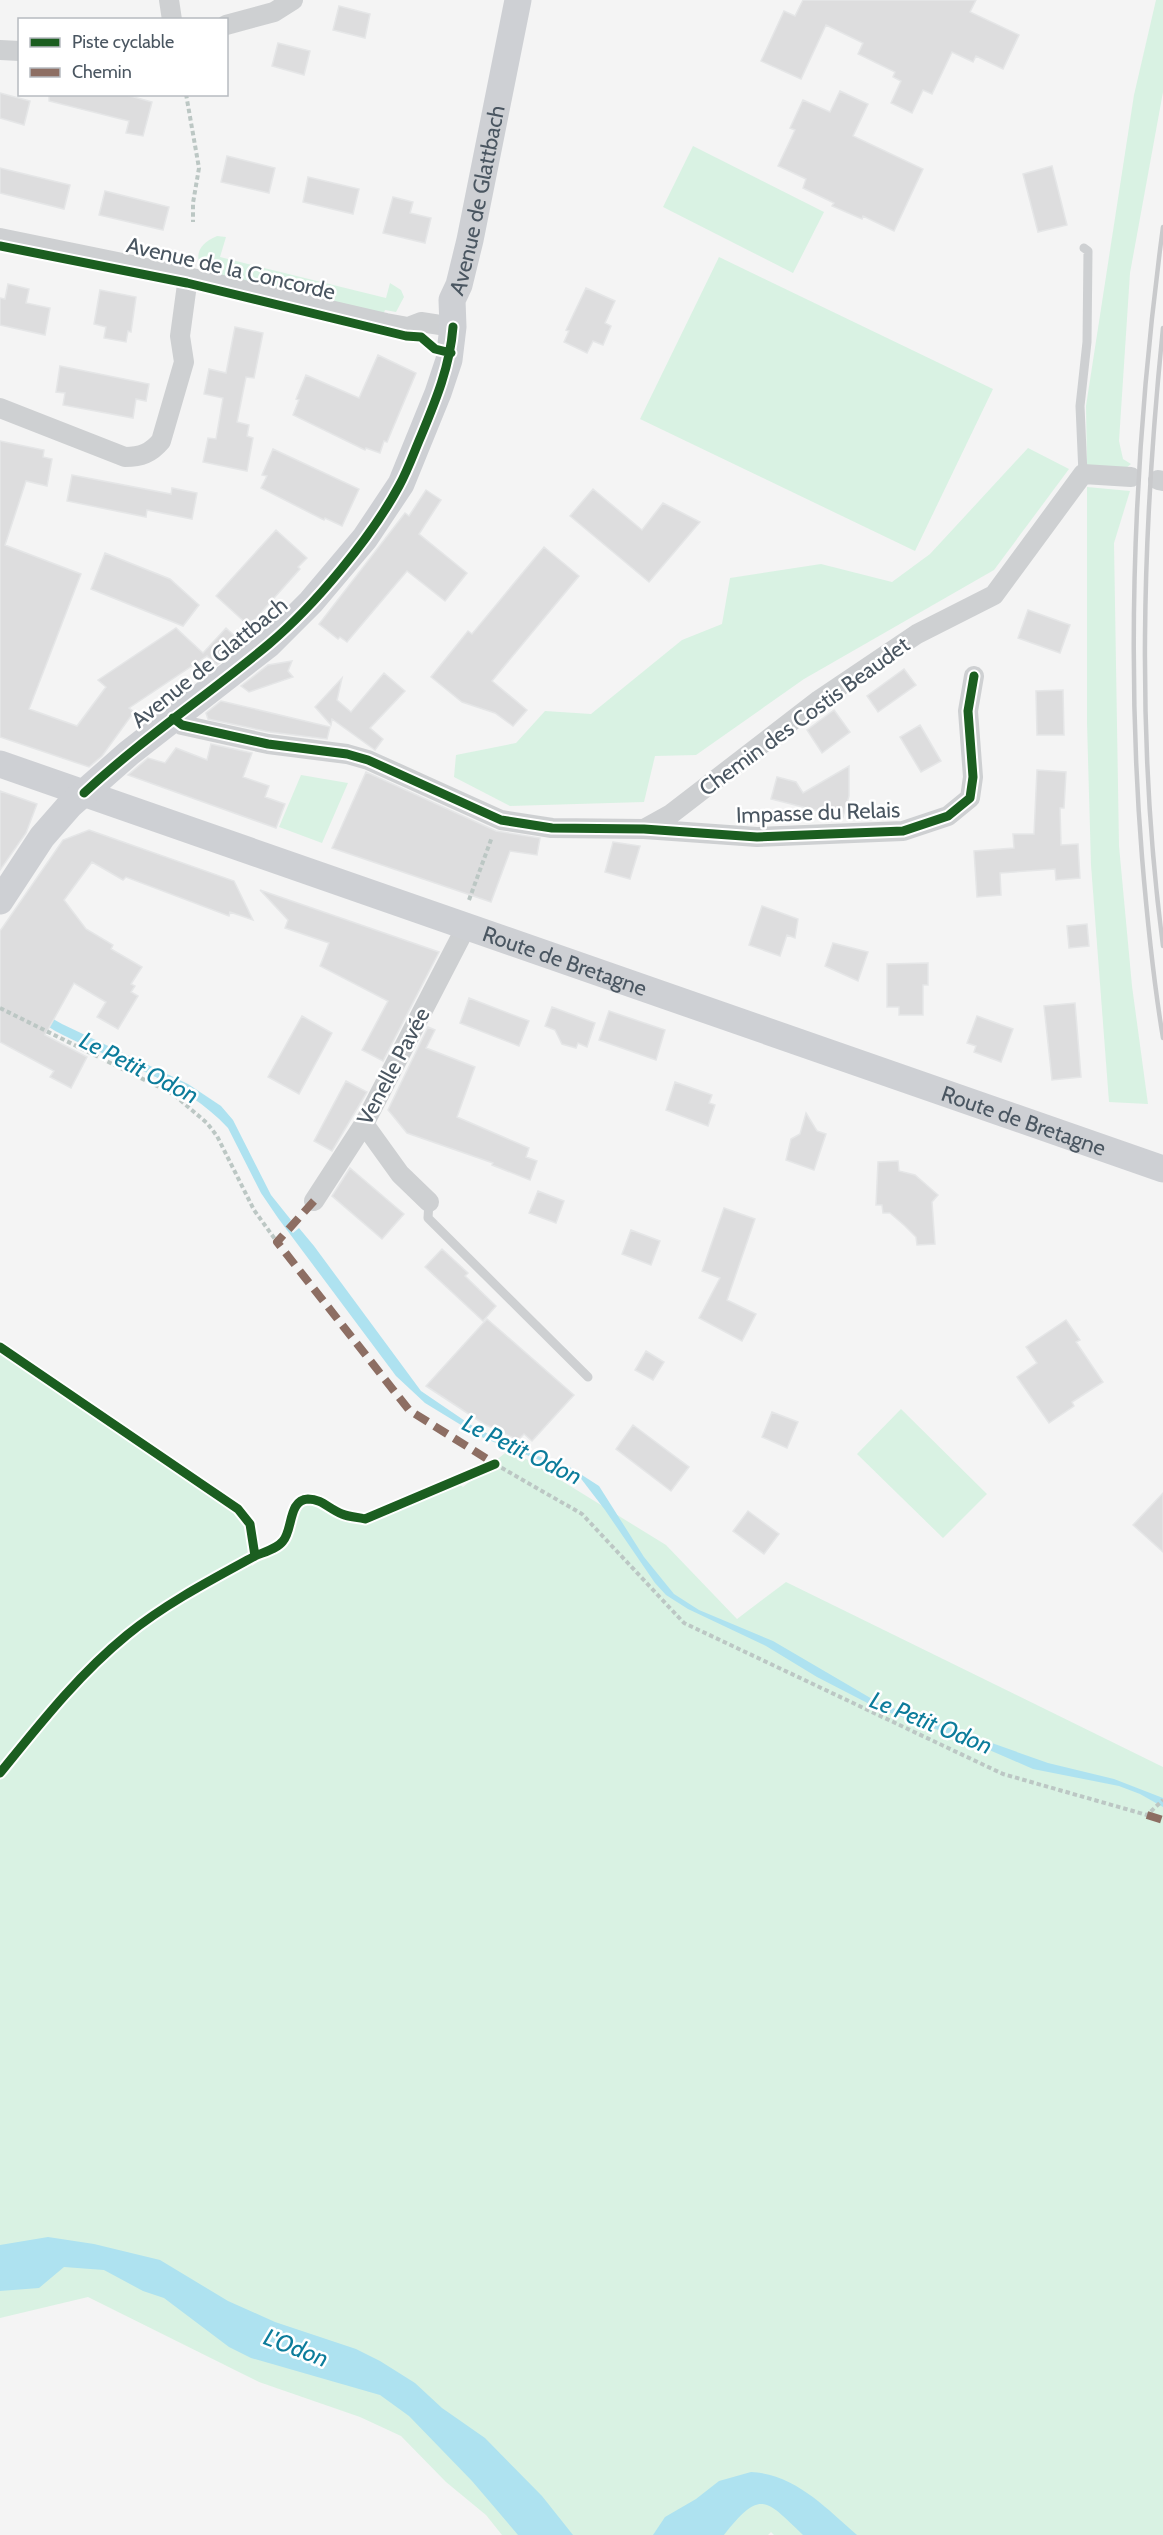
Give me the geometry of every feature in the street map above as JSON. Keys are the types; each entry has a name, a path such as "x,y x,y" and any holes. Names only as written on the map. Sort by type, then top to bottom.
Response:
{"main road":[{"name":"Avenue de Glattbach","path":"0,901 42,837 84,793 129,753 277,637 365,538 400,484 438,393 449,360 453,327 452,300 459,285 470,240 518,0"},
{"name":"Route de Bretagne","path":"0,764 1163,1169"}],"street":[{"path":"169,0 172,18"},
{"path":"228,24 274,12 293,0"},
{"path":"0,50 18,51"},
{"name":"Avenue de la Concorde","path":"0,237 386,323 408,327 421,322 453,327"},
{"path":"0,408 125,457 145,454 155,448 161,441 184,362 180,336 188,278"},
{"path":"1083,474 1131,477"},
{"name":"Chemin des Costis Beaudet","path":"644,829 671,814 829,693 917,634 994,595 1083,474"},
{"name":"Impasse du Relais","path":"173,718 182,725 268,744 347,754 368,760 498,819 552,828 644,829 757,837 810,836 903,831 948,816 970,798 974,777 968,711 974,676"},
{"name":"Venelle Pavée","path":"314,1201 364,1124 466,927"},
{"path":"364,1124 400,1174 429,1202"}],"lane":[{"path":"1083,474 1080,406 1087,342 1088,251 1084,248"},
{"path":"429,1202 428,1218 588,1377"}],"path":[{"path":"186,96 199,168 193,203 193,222"},
{"path":"469,900 498,819"},
{"path":"0,1008 173,1094 187,1105 207,1122 217,1136 254,1210 277,1242"},
{"path":"495,1464 582,1514 684,1623 1003,1774 1147,1815 1163,1800"}],"green space":[{"path":"1156,0 1163,0 1163,92 1130,273 1119,441 1123,459 1131,464 1121,472 1087,466 1086,406 1134,95"},
{"path":"693,146 824,212 793,273 663,207"},
{"path":"217,236 226,237 220,257 386,298 390,283 401,290 404,297 396,312 385,310 383,315 206,274 199,262 199,252 205,243"},
{"path":"719,257 993,389 915,551 640,419"},
{"path":"1028,448 1069,469 994,570 804,679 696,755 655,756 644,802 510,806 454,777 456,755 516,743 545,711 591,714 682,640 722,624 730,578 821,564 892,582 930,554"},
{"path":"1087,487 1130,491 1114,543 1119,846 1132,986 1148,1104 1109,1102 1091,865 1087,723"},
{"path":"301,775 348,783 322,843 279,827"},
{"path":"0,1354 63,1393 235,1513 247,1531 252,1566 286,1542 297,1509 305,1501 323,1506 338,1516 362,1522 458,1483 463,1487 510,1449 666,1545 737,1619 786,1582 1163,1767 1163,2535 774,2535 771,2532 768,2535 502,2535 486,2515 446,2482 401,2436 360,2417 259,2382 88,2297 0,2318"},
{"path":"901,1409 987,1494 943,1538 857,1454"}],"water":[{"name":"Le Petit Odon","path":"0,989 62,1024 188,1084 221,1106 233,1120 271,1195 291,1220 286,1226 293,1233 299,1228 314,1246 421,1391 471,1425 517,1449 568,1466 599,1486 644,1557 674,1594 699,1610 773,1641 879,1703 1048,1763 1114,1779 1163,1798 1163,1807 1140,1794 1119,1786 1033,1769 964,1739 879,1709 817,1677 766,1646 688,1609 666,1595 579,1476 479,1436 425,1403 396,1376 278,1218 261,1193 228,1128 211,1111 192,1097 150,1074 55,1031"},
{"name":"L'Odon","path":"48,2237 94,2244 160,2260 228,2301 275,2322 356,2349 380,2361 415,2383 442,2408 485,2438 542,2496 573,2535 518,2535 472,2481 409,2416 380,2395 251,2358 229,2347 164,2298 143,2291 104,2270 64,2267 39,2288 0,2291 0,2245"},
{"path":"751,2472 767,2474 796,2486 809,2494 857,2535 803,2535 772,2507 764,2504 747,2510 724,2535 653,2535 665,2517 696,2499 719,2481"}],"building":[{"path":"803,0 976,0 970,12 1019,35 1003,69 976,56 973,62 952,52 932,94 923,90 912,113 891,103 901,81 893,77 895,72 858,54 863,43 826,25 801,79 761,61 784,11 795,16"},
{"path":"339,6 370,14 365,38 333,30"},
{"path":"278,43 310,51 304,75 272,66"},
{"path":"840,91 868,104 853,136 923,169 894,231 863,216 862,219 832,206 834,203 803,188 806,179 778,166 795,130 790,128 803,100 830,112"},
{"path":"0,93 30,101 24,125 0,118"},
{"path":"49,96 130,96 152,102 143,136 126,133 129,121 49,101"},
{"path":"227,156 275,168 269,193 221,182"},
{"path":"1052,166 1067,225 1038,232 1023,174"},
{"path":"0,168 70,185 64,209 0,193"},
{"path":"308,177 359,189 353,214 303,202"},
{"path":"105,191 169,207 163,230 99,215"},
{"path":"393,197 413,202 410,213 431,218 425,243 383,233"},
{"path":"8,284 29,289 26,303 50,308 45,335 0,325 0,298 5,299"},
{"path":"586,288 615,301 605,323 611,326 603,345 593,341 587,353 564,342 569,331 566,330"},
{"path":"100,290 136,297 131,332 128,331 126,342 104,338 106,327 94,324"},
{"path":"235,327 263,333 254,378 246,377 237,422 249,425 247,436 253,438 247,471 203,462 208,438 216,439 223,398 204,394 209,369 226,373"},
{"path":"378,355 416,373 387,442 384,441 380,453 366,448 365,450 293,415 299,400 296,399 306,375 359,398"},
{"path":"60,366 149,384 146,401 136,399 133,418 63,405 65,393 56,392"},
{"path":"0,441 44,450 43,457 52,459 47,486 26,481 5,545 81,574 29,709 77,726 106,687 98,680 176,628 203,653 226,628 242,643 217,665 207,656 129,708 134,712 102,756 89,767 0,737"},
{"path":"273,449 359,489 342,526 325,518 324,520 261,488 267,476 262,475"},
{"path":"72,475 171,494 172,488 197,493 192,519 147,510 146,517 67,501"},
{"path":"593,489 642,530 663,503 700,522 649,582 570,516"},
{"path":"426,490 441,500 419,534 467,573 445,601 407,571 347,642 340,637 338,639 319,624 405,513 409,516"},
{"path":"276,530 307,558 298,567 300,569 249,626 216,596"},
{"path":"544,547 579,576 492,681 527,710 513,726 495,713 462,702 431,677 468,631 472,634"},
{"path":"105,553 170,579 199,605 183,626 91,589"},
{"path":"1028,610 1070,625 1060,653 1018,638"},
{"path":"292,661 288,671 293,677 249,692 241,686 268,665"},
{"path":"904,669 916,685 878,712 867,696"},
{"path":"384,673 405,691 370,728 383,739 375,750 332,719 331,725 315,707 342,678 337,700 351,712"},
{"path":"1063,690 1064,735 1037,735 1036,691"},
{"path":"221,701 330,727 327,739 270,732 208,719 206,713"},
{"path":"834,710 850,732 822,753 807,730"},
{"path":"920,725 941,761 921,772 900,737"},
{"path":"211,744 252,753 243,777 269,786 265,797 285,804 276,828 128,775 148,758 165,763 176,748 207,760"},
{"path":"849,766 849,796 843,817 771,799 777,777 796,782 803,793"},
{"path":"1037,770 1066,772 1064,808 1060,808 1061,845 1078,844 1080,878 1056,880 1055,869 1000,873 1001,895 977,897 974,851 1014,848 1013,834 1034,834"},
{"path":"366,772 496,831 540,838 537,855 510,851 491,902 332,848"},
{"path":"0,791 37,804 26,833 0,870"},
{"path":"89,830 234,881 253,920 230,912 229,916 126,877 123,880 92,862 64,900 86,929 113,945 111,949 142,967 131,984 135,986 131,992 138,996 118,1029 97,1017 106,1002 74,983 45,1035 87,1057 71,1088 50,1077 54,1071 0,1042 0,931 63,840"},
{"path":"613,842 640,846 630,879 605,872"},
{"path":"260,890 439,952 383,1061 362,1050 388,1001 320,966 329,943 285,928 288,920"},
{"path":"762,906 798,919 795,938 787,935 780,956 749,945"},
{"path":"1087,924 1089,946 1069,948 1067,926"},
{"path":"833,943 868,952 858,981 825,966"},
{"path":"928,963 928,985 923,985 923,1015 899,1015 899,1007 887,1007 887,964"},
{"path":"469,998 529,1021 519,1046 460,1023"},
{"path":"1075,1003 1081,1077 1052,1080 1044,1006"},
{"path":"552,1007 595,1023 587,1047 578,1043 576,1048 562,1044 555,1030 545,1026"},
{"path":"609,1011 665,1030 656,1060 599,1040"},
{"path":"302,1016 332,1033 299,1094 268,1077"},
{"path":"977,1016 1013,1029 1001,1062 974,1052 976,1046 967,1043"},
{"path":"428,1027 435,1030 426,1048 475,1067 457,1117 529,1148 526,1157 537,1161 530,1180 492,1165 493,1163 407,1133 388,1110"},
{"path":"346,1081 367,1092 332,1151 314,1141"},
{"path":"675,1082 712,1095 709,1103 715,1105 708,1126 666,1110"},
{"path":"806,1113 817,1131 826,1134 814,1170 786,1160 791,1139 800,1134"},
{"path":"898,1161 899,1171 915,1175 938,1195 932,1202 935,1244 917,1245 916,1237 905,1226 890,1213 883,1213 882,1205 876,1205 878,1162"},
{"path":"350,1168 404,1214 382,1239 332,1196"},
{"path":"538,1191 564,1201 556,1223 529,1213"},
{"path":"724,1208 755,1219 727,1300 756,1314 742,1341 699,1318 720,1278 702,1271"},
{"path":"631,1230 660,1241 651,1265 622,1254"},
{"path":"442,1249 468,1273 465,1276 496,1306 483,1321 425,1267"},
{"path":"487,1319 574,1395 532,1441 524,1434 518,1440 484,1424 426,1386"},
{"path":"1066,1320 1080,1340 1076,1342 1103,1382 1072,1402 1074,1406 1049,1423 1017,1377 1037,1363 1026,1347"},
{"path":"646,1351 664,1362 653,1380 635,1370"},
{"path":"772,1412 798,1422 787,1448 762,1437"},
{"path":"633,1425 689,1467 671,1491 616,1449"},
{"path":"1163,1493 1163,1552 1133,1525"},
{"path":"748,1511 779,1534 764,1554 733,1531"}],"railway":[{"path":"1163,227 1153,305 1140,463 1134,620 1134,699 1142,857 1163,1038"},
{"path":"1163,328 1150,483 1145,637 1149,792 1154,869 1163,946"}],"marked path":[{"path":"314,1201 277,1242 409,1410 495,1464"},
{"path":"1147,1815 1163,1820"}],"cycle path":[{"path":"0,246 187,283 406,336 421,337 435,349 451,353"},
{"path":"84,793 129,754 269,644 323,591 357,549 387,506 408,467 442,383 453,327"},
{"path":"173,718 182,725 268,744 347,754 368,760 501,820 552,828 644,829 757,837 903,831 948,816 970,798 973,777 968,711 974,676"},
{"path":"0,1347 238,1509 250,1524 255,1556 274,1548 283,1541 294,1510 302,1501 308,1499 317,1501 347,1516 365,1519 495,1464"},
{"path":"0,1773 44,1719 109,1650 173,1603 255,1556"}]}
